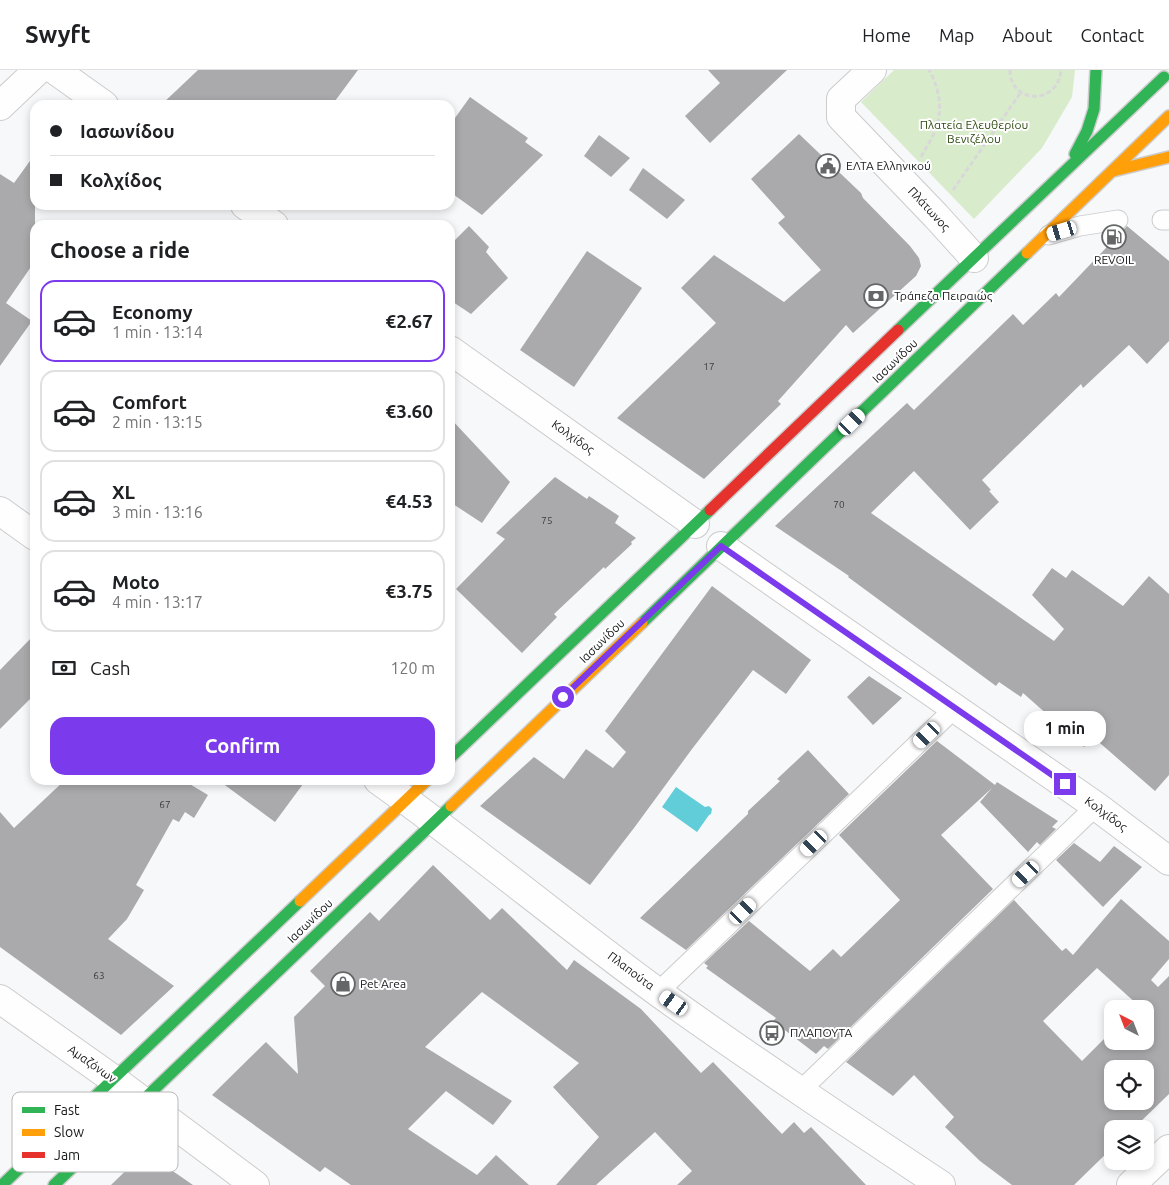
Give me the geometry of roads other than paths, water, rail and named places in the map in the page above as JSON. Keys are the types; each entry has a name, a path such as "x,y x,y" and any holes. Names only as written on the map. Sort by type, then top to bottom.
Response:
{"street":[{"path":"0,106 38,70"},
{"path":"55,70 97,100"},
{"name":"Πλάτωνος","path":"872,70 841,99 841,117 974,258"},
{"path":"1067,170 1087,132 1094,109 1096,70"},
{"name":"Ιασωνίδου","path":"455,753 1164,76"},
{"name":"Ιασωνίδου","path":"151,1092 1169,116"},
{"path":"1112,172 1169,157"},
{"path":"252,210 267,220"},
{"name":"Κολχίδος","path":"455,354 695,524"},
{"path":"0,511 30,532"},
{"name":"Κολχίδος","path":"721,546 1096,806 1169,861"},
{"name":"Πλαπούτα","path":"385,785 658,992 799,1092 941,1185"},
{"name":"Ιασωνίδου","path":"99,1092 421,785"},
{"name":"Αμαζόνων","path":"0,999 130,1092"},
{"name":"Αμαζόνων","path":"178,1128 254,1185"},
{"path":"1131,1185 1169,1149"},
{"name":"Ιασωνίδου","path":"2,1185 16,1172"},
{"name":"Ιασωνίδου","path":"54,1185 68,1172"}],"lane":[{"path":"1043,237 1080,226 1118,220"},
{"path":"658,992 955,708"},
{"path":"799,1092 1096,806"}],"water":[{"path":"676,787 705,807 709,806 712,809 711,814 697,832 662,807"}],"place":[{"name":"ΕΛΤΑ Ελληνικού","path":"828,166"},
{"name":"REVOIL","path":"1114,237"},
{"name":"Τράπεζα Πειραιώς","path":"876,296"},
{"name":"Pet Area","path":"343,984"},
{"name":"ΠΛΑΠΟΥΤΑ","path":"772,1033"}],"park label":[{"name":"Πλατεία Ελευθερίου Βενιζέλου","path":"974,132"}]}
